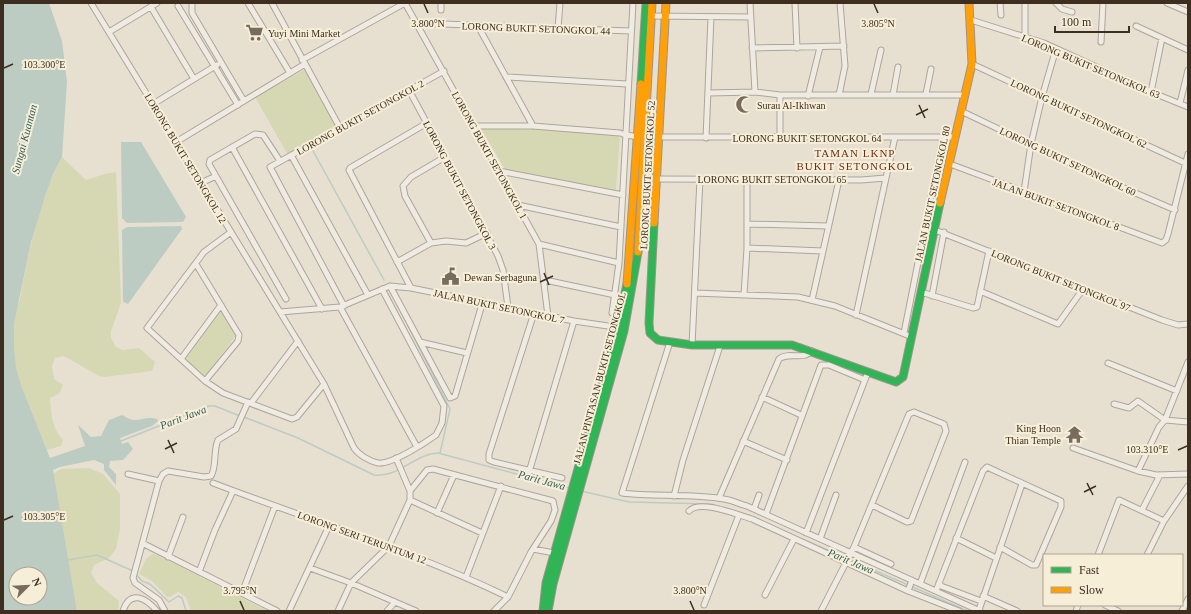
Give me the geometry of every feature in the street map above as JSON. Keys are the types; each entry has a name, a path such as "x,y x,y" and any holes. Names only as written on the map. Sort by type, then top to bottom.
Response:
{"main road":[{"name":"JALAN PINTASAN BUKIT SETONGKOL","path":"542,611 546,583 624,302 630,262 646,3"},
{"name":"JALAN PINTASAN BUKIT SETONGKOL","path":"548,611 552,584 624,331 635,276 640,233 654,16 652,3"},
{"name":"LORONG BUKIT SETONGKOL 52","path":"666,3 664,17 658,179 649,323 650,333 658,340 670,342"},
{"name":"JALAN BUKIT SETONGKOL 80","path":"868,372 893,382 899,381 903,377 950,164 954,137 966,95 972,64 969,3"},
{"path":"670,342 692,345 720,346 787,344 812,351 868,372"}],"street":[{"name":"LORONG BUKIT SETONGKOL 12","path":"91,3 324,384 358,454 378,463 396,458 436,435 442,423 444,406 382,289"},
{"path":"109,32 157,3"},
{"path":"192,3 192,13 244,101"},
{"path":"248,3 290,73"},
{"path":"272,3 340,128"},
{"path":"176,142 290,73 304,62 405,3"},
{"name":"LORONG BUKIT SETONGKOL 1","path":"405,3 539,244 545,280 548,316"},
{"path":"441,3 441,10"},
{"path":"558,28 560,3"},
{"path":"612,313 619,263 624,196 628,84 633,3"},
{"path":"750,3 755,92"},
{"path":"795,3 798,48"},
{"path":"839,95 845,66 840,3"},
{"path":"1000,3 1001,15"},
{"path":"1024,3 1025,36"},
{"path":"1056,3 1062,9 1072,12"},
{"path":"1101,42 1103,3"},
{"path":"1167,3 1188,12"},
{"path":"178,6 238,105"},
{"path":"151,7 194,79"},
{"path":"654,16 751,17"},
{"path":"706,138 711,17"},
{"name":"LORONG BUKIT SETONGKOL 63","path":"971,20 1025,36 1188,107"},
{"name":"LORONG BUKIT SETONGKOL 44","path":"416,23 631,31"},
{"path":"478,26 533,126"},
{"path":"1136,26 1188,50"},
{"path":"1151,92 1162,38"},
{"path":"752,48 844,46"},
{"path":"808,96 820,47"},
{"path":"1024,192 1031,144 1042,97 1056,49"},
{"path":"871,94 881,50"},
{"path":"153,104 221,63"},
{"name":"LORONG BUKIT SETONGKOL 62","path":"972,64 1185,162"},
{"path":"893,95 898,67"},
{"path":"926,94 931,69"},
{"path":"1180,103 1188,70"},
{"name":"LORONG BUKIT SETONGKOL 2","path":"368,295 291,155 444,71"},
{"path":"506,77 628,84"},
{"name":"LORONG BUKIT SETONGKOL 3","path":"409,90 487,233 503,270 508,307"},
{"path":"708,93 755,92 808,96 871,94 966,95"},
{"path":"780,95 780,138"},
{"name":"LORONG BUKIT SETONGKOL 60","path":"961,111 1103,179 1175,210"},
{"path":"411,288 349,170 366,158 427,123"},
{"path":"473,126 533,126 637,134"},
{"path":"280,161 263,135 255,134 210,160 210,166 286,299"},
{"path":"856,315 895,137"},
{"path":"904,333 943,137"},
{"name":"LORONG BUKIT SETONGKOL 64","path":"660,138 954,137"},
{"path":"232,147 322,309"},
{"path":"1175,210 1188,154"},
{"path":"291,155 270,167 342,307 417,447"},
{"path":"431,243 405,196 403,186 411,177 445,157"},
{"name":"JALAN BUKIT SETONGKOL 8","path":"950,164 1162,243 1166,240 1175,210"},
{"path":"499,171 624,196"},
{"path":"201,184 216,176"},
{"name":"LORONG BUKIT SETONGKOL 65","path":"658,179 839,180 886,178"},
{"path":"692,345 696,294 700,179"},
{"path":"744,295 748,224 748,179"},
{"path":"812,300 839,180"},
{"path":"518,205 621,227"},
{"path":"748,224 828,226"},
{"name":"LORONG BUKIT SETONGKOL 97","path":"935,230 944,232 1162,320 1178,325 1188,324"},
{"path":"231,232 211,245 147,328 205,381 223,393 292,418 297,417 324,384"},
{"path":"932,296 944,232"},
{"path":"397,262 431,243 446,241 466,243 487,233"},
{"path":"539,244 619,263"},
{"path":"747,248 823,251"},
{"path":"921,292 975,308 989,251"},
{"path":"196,264 238,332 239,339 205,381"},
{"path":"545,280 615,295"},
{"path":"280,312 342,307 390,286 450,398 454,396 482,301"},
{"name":"JALAN BUKIT SETONGKOL 7","path":"390,286 411,288 482,301 548,316 608,326"},
{"path":"980,291 1058,324 1083,289"},
{"path":"696,294 744,295 812,300 835,306 912,337"},
{"path":"181,359 221,304"},
{"path":"534,312 489,454 489,460 529,472 562,478"},
{"path":"529,472 574,321"},
{"path":"165,610 158,600 135,583 134,576 144,544 159,481 163,474 168,471 204,477 211,476 213,472 214,451 218,440 236,429 249,403 298,341"},
{"path":"420,342 467,353"},
{"path":"670,342 622,493 719,498 754,509 820,539 849,558 908,591 959,611"},
{"path":"674,496 683,460 720,346"},
{"path":"719,498 779,359 785,356 805,356 812,351"},
{"path":"1138,472 1159,427 1165,420 1188,362"},
{"path":"1108,363 1176,391"},
{"path":"766,514 787,460 801,414 821,365 829,365 865,380"},
{"path":"806,532 868,372"},
{"path":"762,397 801,414"},
{"path":"1114,404 1129,408 1138,401 1165,420 1188,422"},
{"path":"821,611 854,547 908,416 912,412 944,424 946,430 909,522 872,505"},
{"path":"743,441 787,460"},
{"path":"1074,448 1138,472 1160,475 1188,474"},
{"path":"338,611 351,583 389,546 410,500 410,491 396,458"},
{"path":"920,584 965,462"},
{"path":"936,591 956,538 985,468 987,467 1061,502 1061,507 1036,565 1032,565 1000,547"},
{"path":"410,491 428,470 433,469 553,501 556,510 533,549 508,597 494,611"},
{"path":"128,474 159,481"},
{"path":"437,513 454,475"},
{"path":"1142,510 1160,475"},
{"name":"LORONG SERI TERUNTUM 12","path":"213,483 329,526 389,546 466,577 508,597"},
{"path":"689,511 695,507 705,507 739,515 794,539 920,584 979,611 1022,484"},
{"path":"466,577 501,486"},
{"path":"1147,554 1164,520 1188,486"},
{"path":"199,572 215,530 233,491"},
{"path":"754,509 759,495"},
{"path":"820,539 836,495"},
{"path":"410,500 482,533"},
{"path":"1098,554 1119,500 1164,520"},
{"path":"242,593 275,506"},
{"path":"704,605 739,515"},
{"path":"168,557 183,517"},
{"path":"289,611 329,526"},
{"path":"956,538 996,558"},
{"path":"765,595 794,539"},
{"path":"144,544 277,611"},
{"path":"854,547 891,564"},
{"path":"533,549 554,553"},
{"path":"310,568 351,583 416,611"},
{"path":"908,591 911,582"},
{"path":"939,583 941,586 1017,611"},
{"path":"123,611 125,604 129,600 138,598 148,601 157,611"},
{"path":"1183,607 1188,600"},
{"path":"387,611 396,602"},
{"path":"1107,606 1118,611"}],"green space":[{"path":"307,68 339,127 288,155 255,97"},
{"path":"480,127 620,134 616,192 506,171"},
{"path":"62,157 86,180 116,172 121,303 111,331 111,338 116,347 123,350 139,348 155,362 152,371 104,377 99,376 64,356 55,358 52,366 54,379 63,385 59,394 50,398 51,410 56,431 63,440 61,446 47,450 18,378 14,357 13,328 35,226 54,173"},
{"path":"221,306 237,334 205,377 182,357"},
{"path":"89,468 103,474 120,494 120,529 116,549 109,558 94,565 91,573 97,583 119,601 118,611 77,611 53,474 61,469"},
{"path":"152,554 159,556 268,611 191,611 186,597 178,592 170,597 167,597 152,581 139,574 146,559"}],"water":[{"name":"Sungai Kuantan","path":"3,3 49,3 62,41 67,82 62,157 53,174 31,242 14,324 16,368 22,388 50,458 85,446 78,425 91,437 101,436 109,420 122,415 132,420 152,418 157,419 158,421 152,426 120,438 122,444 128,442 133,449 123,460 110,461 109,467 116,474 116,485 104,470 104,464 94,460 60,467 53,470 77,611 3,611"},
{"path":"121,142 141,142 186,217 183,222 127,223 122,218"},
{"path":"181,226 182,229 128,304 123,302 122,230 127,227"}],"waterway":[{"path":"312,149 384,280"},
{"path":"391,292 450,409 440,453"},
{"name":"Parit Jawa","path":"121,441 209,406 215,406 240,416"},
{"name":"Parit Jawa","path":"244,417 298,438 374,475 391,473 421,457 438,453 569,488"},
{"name":"Parit Jawa","path":"581,491 629,502 711,504 750,516"},
{"name":"Parit Jawa","path":"777,528 968,611"},
{"path":"68,560 97,555 133,571"},
{"path":"135,573 142,581 150,584 169,602 178,596 182,598 186,611"}],"traffic: fast":[{"path":"641,84 646,3"},
{"path":"654,223 649,323 650,333 658,340 692,345 792,345 896,382 903,377 940,203"},
{"path":"548,611 553,584 624,331 638,252"},
{"path":"543,611 546,583 617,330 627,284"}],"traffic: slow":[{"path":"638,252 652,3"},
{"path":"654,223 666,3"},
{"path":"940,203 972,64 969,3"},
{"path":"627,284 641,84"}],"place":[{"name":"Yuyi Mini Market","path":"255,33"},
{"name":"Surau Al-Ikhwan","path":"744,105"},
{"name":"Dewan Serbaguna","path":"451,277"},
{"name":"King Hoon Thian Temple","path":"1074,434"}],"district":[{"name":"TAMAN LKNP BUKIT SETONGKOL","path":"855,159"}]}
